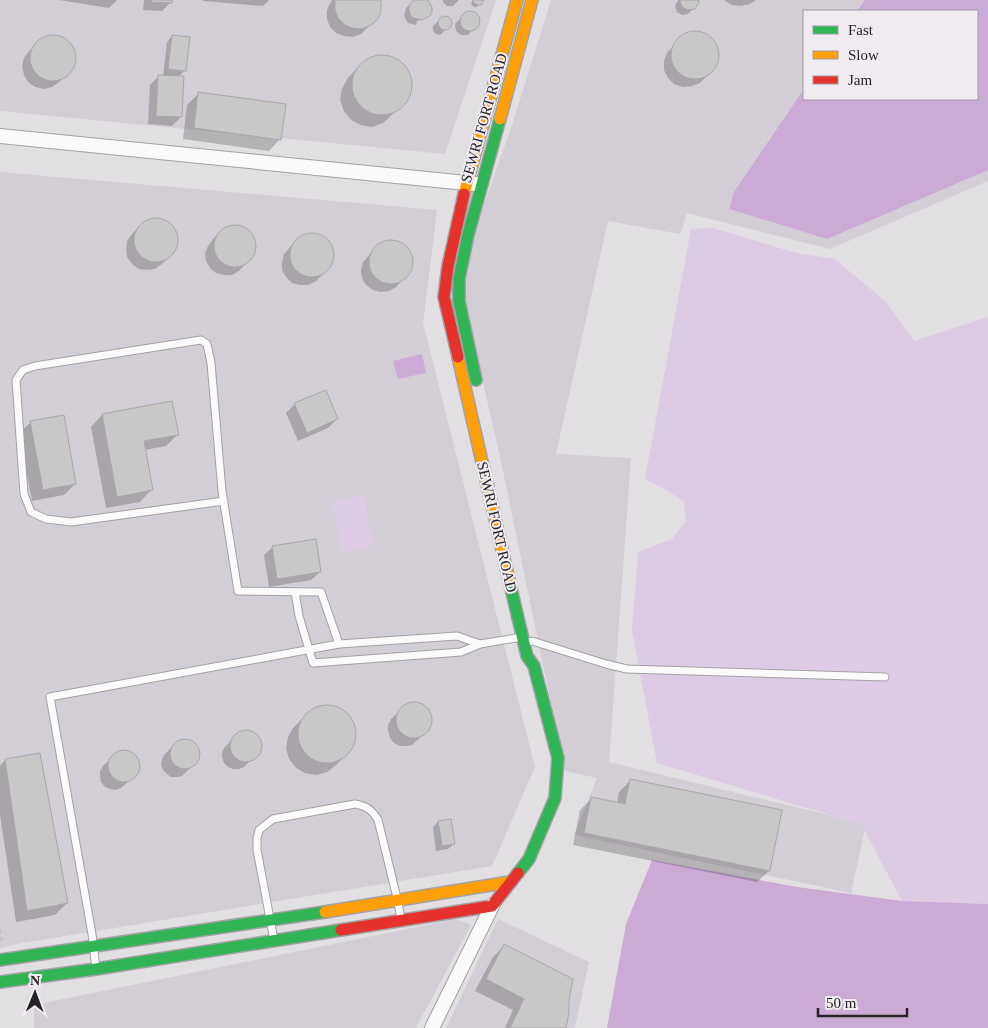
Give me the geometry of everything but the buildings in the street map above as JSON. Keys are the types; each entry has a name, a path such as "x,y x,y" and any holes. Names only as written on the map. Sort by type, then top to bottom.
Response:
{"street":[{"name":"SEWRI FORT ROAD","path":"432,1028 492,906 529,858 555,798 558,758 534,666 528,658 527,639 444,297 448,266 466,183 517,0"},
{"path":"478,387 459,301 458,279 481,185 532,0"},
{"path":"496,76 510,79"},
{"path":"0,136 481,185"},
{"path":"461,371 473,368"},
{"path":"496,473 527,639"},
{"path":"0,960 271,922 510,882"},
{"path":"0,982 96,970 492,906"}],"lane":[{"path":"224,501 71,522 46,519 31,512 24,494 16,380 23,370 35,366 201,340 207,344 211,364 224,501 238,591 321,592 339,644"},
{"path":"295,592 299,616 313,663 461,652 480,644 527,639 627,669 886,677"},
{"path":"96,970 50,696 339,644 457,636 480,644"},
{"path":"274,942 257,850 259,830 272,819 355,804 373,811 378,820 401,921"}],"shaded area":[{"path":"0,0 496,0 445,154 0,111"},
{"path":"551,0 988,0 988,181 830,249 687,213 680,234 608,221 556,454 631,458 609,762 866,824 851,893 574,835 597,778 565,771 499,452 463,296 463,265 512,125"},
{"path":"865,0 988,0 988,170 827,239 729,209 734,192 803,90 803,100 978,100 978,10 858,10"},
{"path":"0,172 437,210 423,323 535,767 492,866 0,948"},
{"path":"713,228 796,253 835,259 886,302 914,341 988,317 988,904 902,901 861,824 657,763 632,631 638,552 672,539 686,521 684,502 645,479 691,229"},
{"path":"422,354 426,373 398,379 393,361"},
{"path":"363,495 373,547 342,553 332,501"},
{"path":"652,860 797,887 902,901 988,904 988,1028 607,1028 626,924"},
{"path":"456,919 471,925 416,1028 34,1028 34,1005"},
{"path":"498,919 589,962 575,1028 446,1028"}],"traffic: fast":[{"path":"476,380 459,301 459,279 468,235 500,119"},
{"path":"509,580 527,656 534,666 558,758 555,798 529,859 518,873"},
{"path":"0,960 325,912"},
{"path":"0,982 96,969 341,930"}],"traffic: slow":[{"path":"464,194 517,0"},
{"path":"500,119 532,0"},
{"path":"458,357 509,580"},
{"path":"325,912 510,882"}],"traffic: jam":[{"path":"458,357 444,297 448,266 464,194"},
{"path":"341,930 492,906 518,873"}]}
